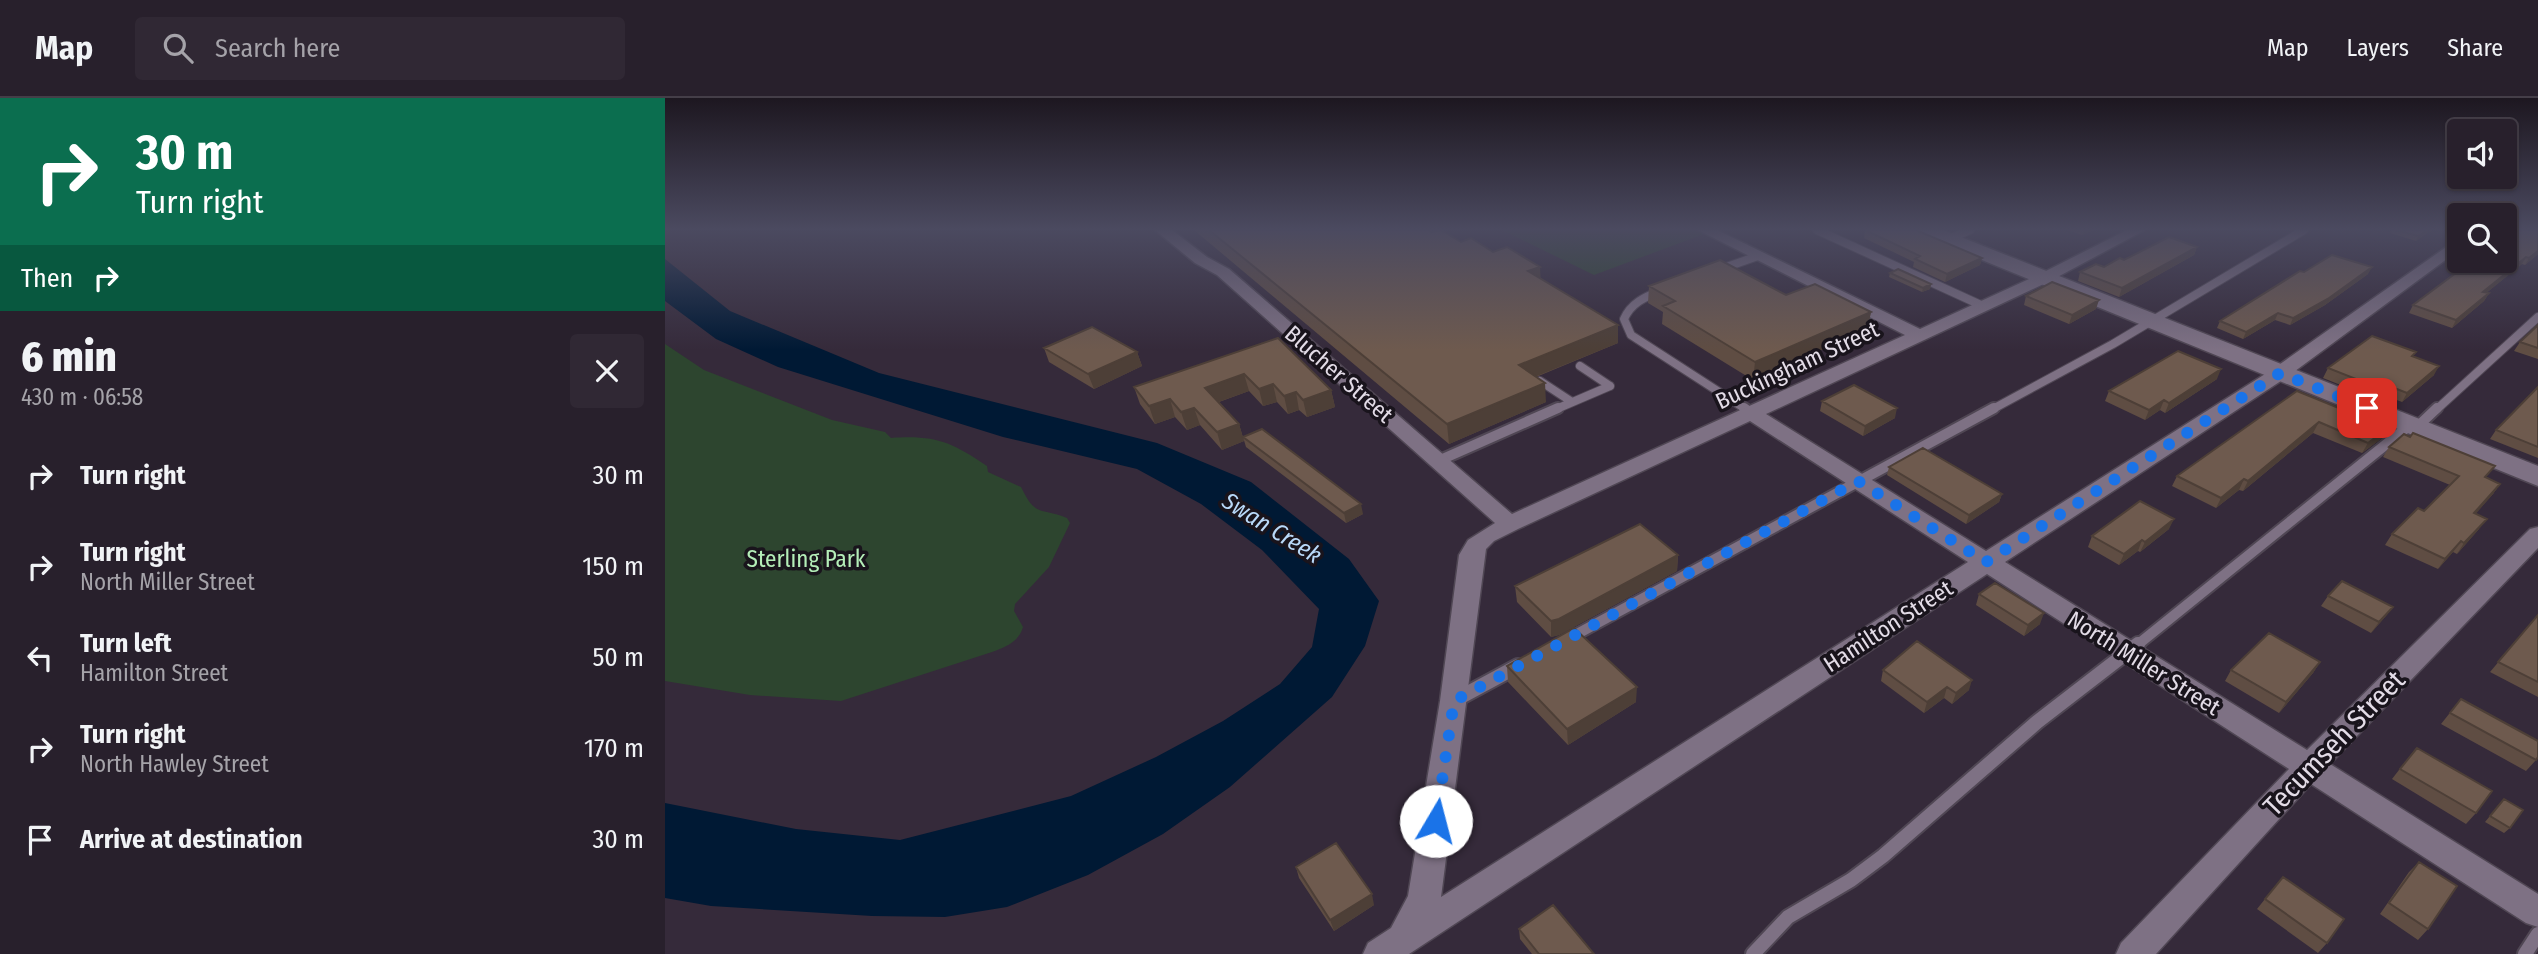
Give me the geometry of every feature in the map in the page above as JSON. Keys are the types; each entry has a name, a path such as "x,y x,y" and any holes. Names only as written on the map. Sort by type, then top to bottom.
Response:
{"street":[{"name":"Blucher Street","path":"1219,270 1510,524"},
{"path":"1786,270 1919,335"},
{"path":"2028,270 2538,477"},
{"name":"Buckingham Street","path":"1476,545 1510,524 2060,270"},
{"name":"Hamilton Street","path":"1391,947 2280,373 2422,270"},
{"name":"North Miller Street","path":"1751,413 2538,912"},
{"name":"Tecumseh Street","path":"2133,954 2309,767 2538,534"},
{"path":"1391,947 1424,899 1454,701 1471,555 1476,545"}],"lane":[{"path":"1904,270 1983,306"},
{"path":"1552,648 2152,321 2237,270"},
{"path":"1667,288 1638,301 1626,312 1624,319 1631,335 1751,413"},
{"path":"1753,954 1788,917 1851,880 1883,856 2037,722 2413,427 2538,317"},
{"path":"1438,461 1610,386 1580,366"},
{"path":"1540,381 1572,402"},
{"path":"1454,701 1527,661"},
{"path":"2525,954 2538,934"}],"green space":[{"path":"1584,270 1608,270 1594,275"},
{"name":"Sterling Park","path":"665,344 704,370 832,420 885,432 891,438 932,439 953,446 987,466 988,472 1021,487 1035,508 1067,518 1070,523 1049,567 1015,604 1014,611 1023,627 1018,637 992,652 841,701 750,695 665,681"}],"water":[{"name":"Swan Creek","path":"665,270 679,270 730,311 879,373 1157,443 1251,482 1349,559 1379,601 1365,646 1332,697 1230,787 1163,834 1088,875 1007,907 945,917 872,916 711,906 665,898 665,803 796,829 900,840 1071,796 1156,757 1223,721 1280,684 1312,647 1319,609 1262,550 1201,504 1137,469 1003,437 778,367 716,339 665,301"}],"building":[{"path":"1258,270 1531,270 1528,271 1618,325 1519,365 1545,383 1447,424"},
{"path":"1693,270 1739,270 1786,295 1815,284 1871,312 1755,362 1663,306 1675,301 1649,286"},
{"path":"1900,270 1931,284 1923,288 1890,273"},
{"path":"1938,270 1956,270 1947,274"},
{"path":"2084,270 2155,270 2122,288 2080,272"},
{"path":"2368,270 2329,298 2293,318 2278,313 2246,332 2220,321 2300,271"},
{"path":"2456,273 2506,273 2483,292 2489,293 2456,320 2413,305"},
{"path":"2052,282 2099,300 2072,315 2026,296"},
{"path":"2538,325 2538,348 2520,342"},
{"path":"1092,327 1137,352 1088,374 1044,348"},
{"path":"2372,336 2416,352 2412,356 2439,366 2407,393 2392,387 2386,391 2328,368"},
{"path":"1278,338 1331,390 1303,400 1296,392 1284,396 1273,384 1259,389 1244,374 1205,388 1239,424 1217,432 1194,408 1181,412 1170,399 1149,406 1134,387"},
{"path":"2178,351 2221,369 2169,403 2164,400 2149,410 2109,391"},
{"path":"1854,385 1897,408 1865,426 1822,401"},
{"path":"2538,387 2538,447 2496,430"},
{"path":"2297,391 2388,428 2368,443 2319,422 2248,481 2244,479 2221,498 2177,476"},
{"path":"1262,429 1361,504 1344,513 1243,437"},
{"path":"2413,433 2495,466 2485,477 2500,484 2474,513 2487,519 2445,559 2392,534 2418,508 2424,511 2459,476 2389,447 2404,434 2410,437"},
{"path":"1923,448 2002,494 1969,515 1889,467"},
{"path":"2140,501 2174,519 2145,542 2142,540 2124,554 2092,536"},
{"path":"1640,524 1678,555 1559,619 1551,621 1515,586"},
{"path":"2342,581 2393,607 2379,622 2328,596"},
{"path":"1995,583 2044,613 2028,625 1979,594"},
{"path":"2538,615 2538,682 2498,662"},
{"path":"1574,628 1637,687 1567,729 1507,666"},
{"path":"2269,633 2320,662 2286,702 2231,670"},
{"path":"1917,641 1972,680 1956,693 1947,687 1927,702 1883,670"},
{"path":"2461,699 2538,741 2536,760 2450,713"},
{"path":"2417,748 2492,791 2476,813 2400,769"},
{"path":"2504,799 2523,810 2510,828 2490,816"},
{"path":"1336,843 1372,894 1330,920 1296,867"},
{"path":"2419,862 2457,886 2428,929 2389,903"},
{"path":"2283,877 2344,919 2327,943 2265,899"},
{"path":"1553,905 1594,954 1539,954 1519,929"}],"route":[{"path":"1436,821 1454,701 1858,481 1986,562 2280,373 2367,408"}]}
